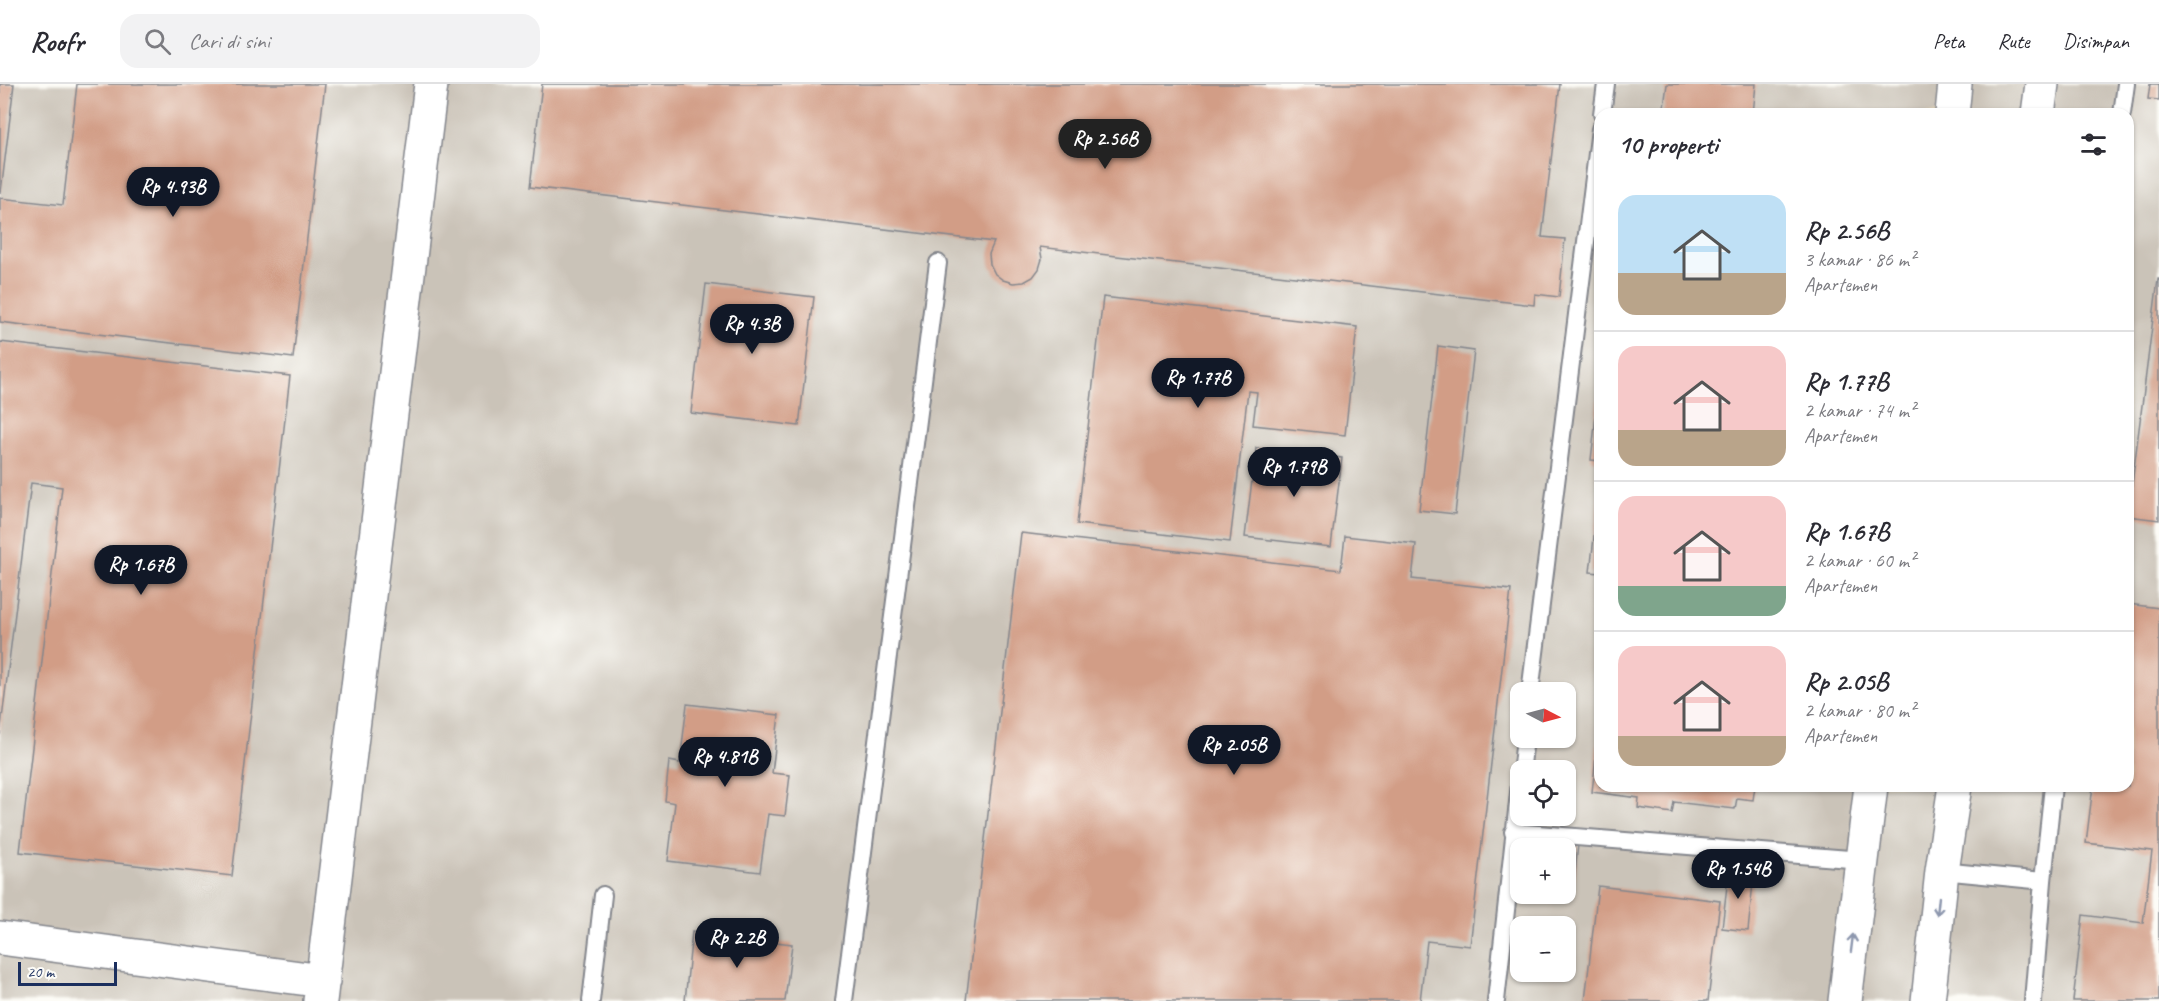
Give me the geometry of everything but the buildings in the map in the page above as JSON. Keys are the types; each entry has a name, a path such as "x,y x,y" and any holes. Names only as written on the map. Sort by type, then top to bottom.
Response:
{"street":[{"path":"0,938 322,991 431,84"},
{"path":"1953,108 1955,84"},
{"path":"2039,108 2042,84"},
{"path":"1845,1001 1870,792"},
{"path":"1928,1001 1942,871 1954,792"}],"lane":[{"path":"1603,108 1606,84"},
{"path":"2123,108 2126,84"},
{"path":"1531,682 1594,177"},
{"path":"843,1001 938,262"},
{"path":"1496,1001 1524,748"},
{"path":"2033,1001 2052,792"},
{"path":"1513,831 1862,860"},
{"path":"1942,871 2043,881"},
{"path":"591,1001 603,895"}],"shaded area":[{"path":"0,84 2159,84 2159,1001 0,1001"}]}
